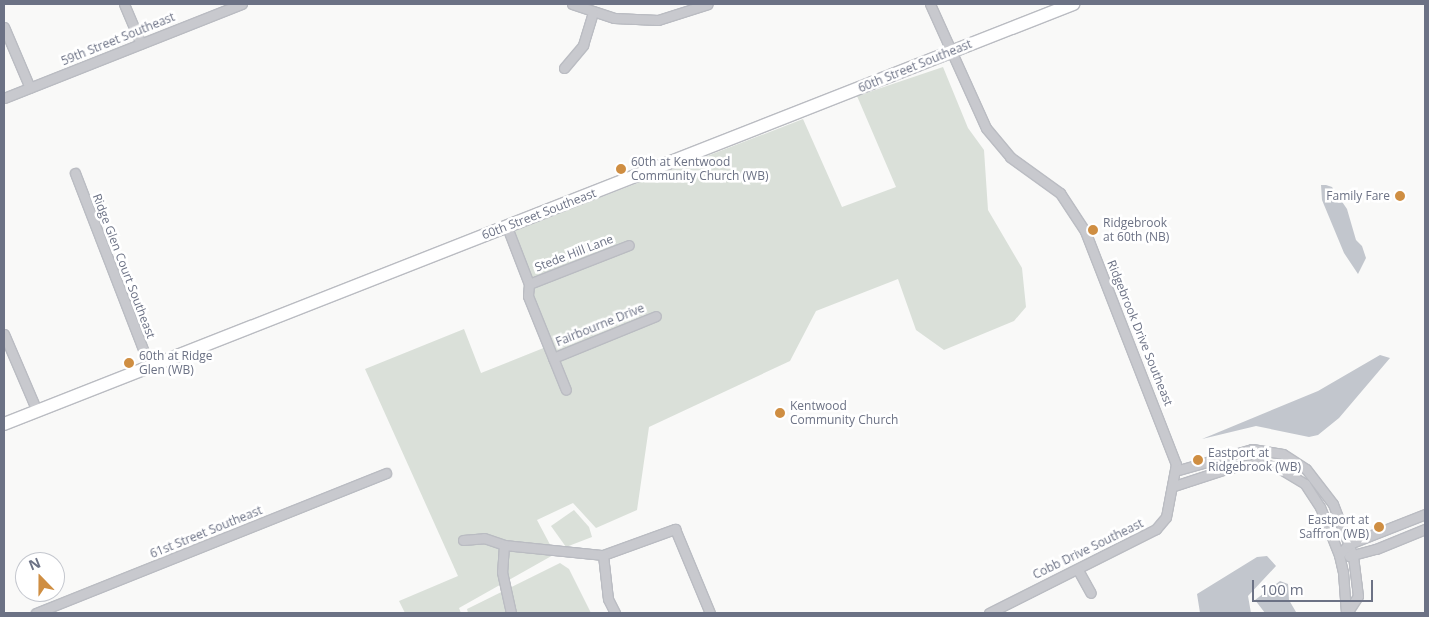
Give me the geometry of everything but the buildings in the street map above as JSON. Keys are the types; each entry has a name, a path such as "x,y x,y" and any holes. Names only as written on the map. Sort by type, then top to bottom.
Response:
{"main road":[{"name":"60th Street Southeast","path":"4,424 1073,4"}],"street":[{"path":"124,4 141,44"},
{"name":"59th Street Southeast","path":"4,98 242,4"},
{"path":"572,4 593,13 658,20 708,4"},
{"name":"Ridgebrook Drive Southeast","path":"930,4 977,112 998,146 1060,193 1085,231 1162,423 1175,471 1174,486"},
{"path":"564,68 583,45 593,13"},
{"path":"4,27 30,88"},
{"name":"Ridge Glen Court Southeast","path":"75,173 150,367"},
{"path":"507,227 528,284 528,296 566,390"},
{"name":"Stede Hill Lane","path":"528,284 629,245"},
{"name":"Fairbourne Drive","path":"553,358 656,316"},
{"path":"4,334 37,411"},
{"path":"1175,471 1241,450 1262,449 1283,454 1302,466 1319,484 1333,504 1353,556 1358,596 1346,613"},
{"path":"1174,486 1242,464 1277,467 1305,484 1314,496 1339,555 1343,572 1346,613"},
{"name":"61st Street Southeast","path":"36,613 386,473"},
{"name":"Cobb Drive Southeast","path":"989,613 1078,570 1156,529 1166,517 1174,486"},
{"path":"1339,555 1349,544 1425,514"},
{"path":"1339,555 1353,556 1425,528"},
{"path":"463,540 484,538 504,544 604,556 676,529 710,613"},
{"path":"504,544 502,572 511,613"},
{"path":"604,556 608,599 615,613"},
{"path":"1078,570 1091,593"}],"shaded area":[{"path":"943,67 968,128 984,150 988,210 1022,268 1026,307 1014,321 944,350 916,330 898,279 816,311 790,361 649,427 637,510 596,528 573,503 537,520 555,554 459,608 461,613 405,613 399,601 458,576 365,369 464,329 481,373 551,345 506,234 803,119 842,207 896,187 857,96"},
{"path":"1321,185 1332,187 1347,209 1356,240 1362,246 1366,258 1358,274 1344,253 1322,200"},
{"path":"1380,355 1390,358 1339,418 1318,435 1309,437 1256,426 1202,439 1318,391"},
{"path":"574,510 589,527 592,537 566,547 551,526"},
{"path":"1267,556 1276,566 1248,596 1251,613 1200,613 1197,594 1257,557"},
{"path":"560,563 569,569 591,613 468,613 467,609"},
{"path":"1280,581 1288,584 1289,600 1296,612 1265,613 1255,600"}],"place":[{"name":"60th at Kentwood Community Church (WB)","path":"621,169"},
{"name":"Family Fare","path":"1400,196"},
{"name":"Ridgebrook at 60th (NB)","path":"1093,230"},
{"name":"60th at Ridge Glen (WB)","path":"129,363"},
{"name":"Kentwood Community Church","path":"780,413"},
{"name":"Eastport at Ridgebrook (WB)","path":"1198,460"},
{"name":"Eastport at Saffron (WB)","path":"1379,527"}]}
